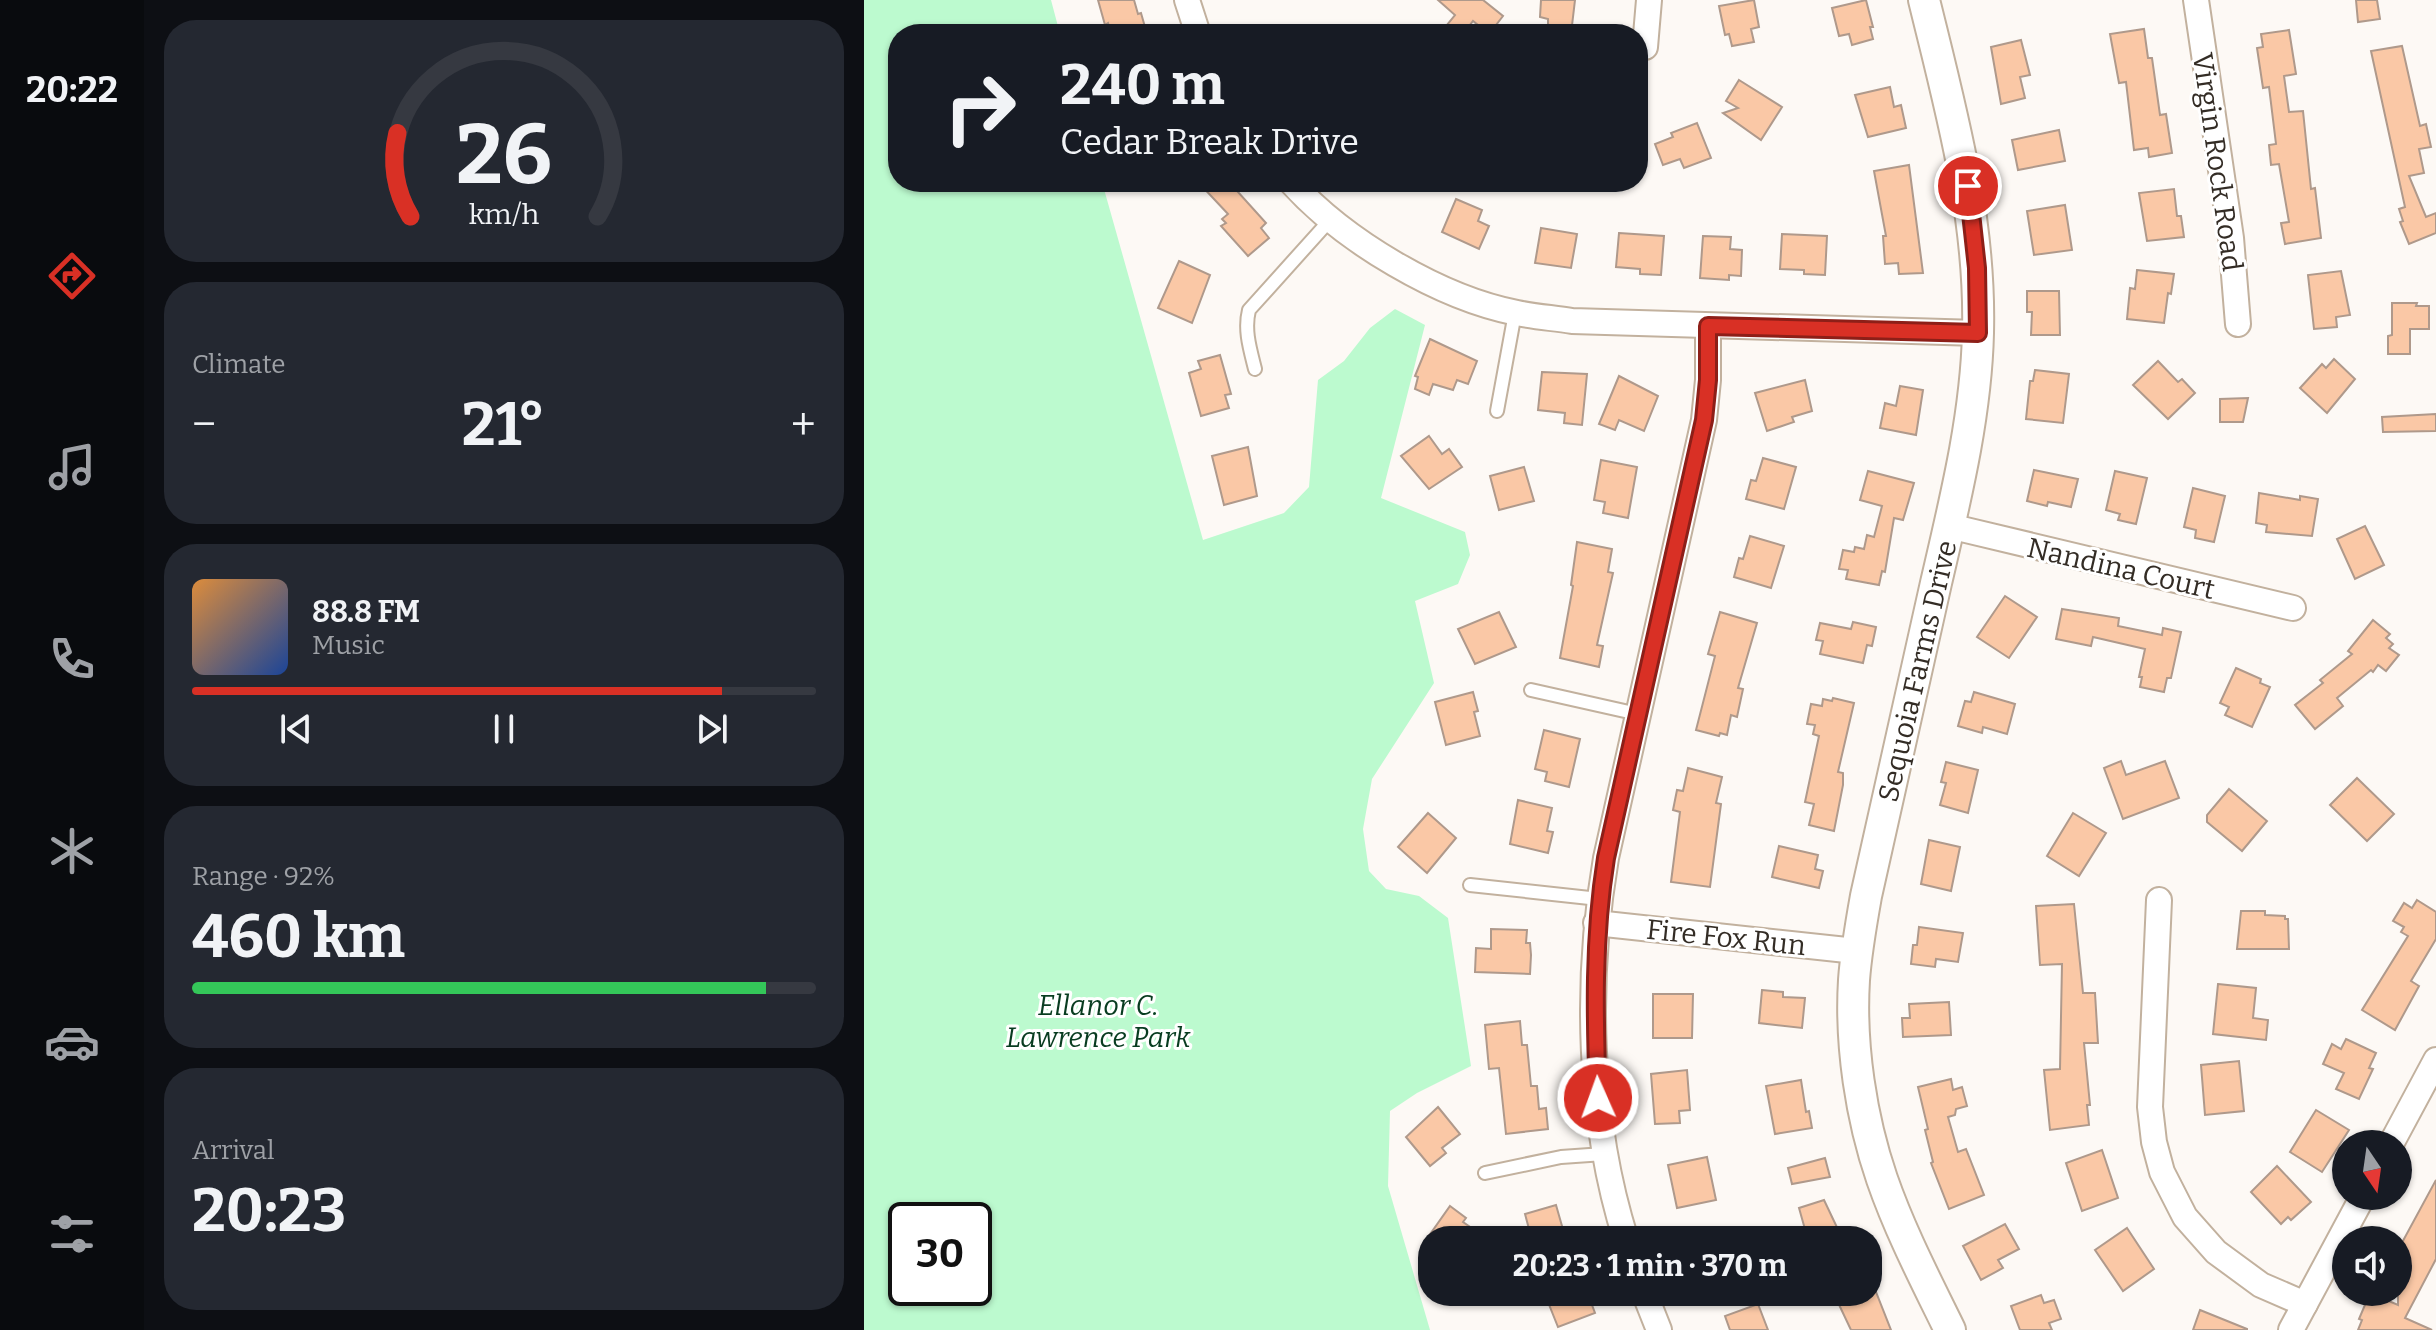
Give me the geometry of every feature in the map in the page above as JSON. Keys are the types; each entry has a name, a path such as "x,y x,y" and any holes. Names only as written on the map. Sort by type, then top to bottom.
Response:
{"street":[{"path":"1187,0 1195,24"},
{"path":"1647,24 1649,0"},
{"name":"Sequoia Farms Drive","path":"1924,0 1964,164 1977,268 1978,333 1974,393 1949,526 1856,951 1854,984 1855,1033 1867,1122 1882,1178 1908,1243 1950,1330"},
{"name":"Virgin Rock Road","path":"2196,0 2231,238 2238,324"},
{"path":"1301,192 1330,220 1367,247 1414,274 1464,296 1515,313 1572,321 1978,333"},
{"path":"1622,1226 1604,1154 1598,1098 1594,995 1598,911 1638,714 1704,420 1708,326"},
{"name":"Nandina Court","path":"1949,526 2293,608"},
{"path":"2159,900 2150,1107 2154,1142 2162,1172 2185,1217 2216,1252 2261,1285 2305,1304"},
{"name":"Fire Fox Run","path":"1598,911 1856,951"},
{"path":"2398,1130 2436,1060"},
{"path":"2291,1330 2355,1210"},
{"path":"1648,1306 1654,1326"}],"lane":[{"path":"1255,369 1247,338 1249,310 1330,220"},
{"path":"1497,411 1515,313"},
{"path":"1531,690 1638,714"},
{"path":"1470,885 1598,911"},
{"path":"1485,1173 1561,1157 1604,1154"}],"green space":[{"name":"Ellanor C. Lawrence Park","path":"864,0 1051,0 1057,24 888,24 888,192 1105,192 1203,540 1284,513 1309,487 1318,380 1344,361 1370,328 1395,309 1425,325 1381,498 1465,532 1470,555 1458,584 1415,601 1434,683 1372,779 1363,829 1369,871 1386,889 1419,896 1448,918 1471,1066 1417,1093 1390,1111 1388,1186 1418,1289 1418,1306 1423,1306 1430,1330 864,1330"}],"building":[{"path":"1098,0 1134,0 1144,24 1108,23 1105,24"},
{"path":"1438,0 1483,0 1503,16 1497,24 1477,24 1473,21 1471,24 1448,24 1455,15"},
{"path":"1541,0 1575,0 1572,24 1548,24 1548,19 1540,17"},
{"path":"1754,0 1759,27 1751,29 1754,42 1732,46 1729,34 1725,35 1719,6"},
{"path":"1866,0 1873,39 1852,45 1849,34 1839,36 1832,8"},
{"path":"2356,0 2377,0 2380,19 2358,22"},
{"path":"2144,29 2148,58 2152,58 2160,115 2166,114 2172,153 2149,157 2148,148 2134,150 2126,82 2119,83 2110,34"},
{"path":"2289,30 2296,74 2284,76 2289,112 2303,111 2311,189 2315,188 2321,238 2285,244 2281,223 2289,222 2279,164 2271,165 2269,145 2276,144 2269,87 2263,88 2257,48 2263,47 2261,34"},
{"path":"2021,40 2030,75 2020,77 2025,98 2001,104 1991,47"},
{"path":"2402,46 2420,126 2426,124 2431,147 2419,149 2424,173 2409,176 2426,217 2436,213 2436,233 2409,244 2400,222 2403,221 2399,209 2405,207 2371,51"},
{"path":"1739,80 1782,107 1761,140 1723,113 1738,108 1726,101"},
{"path":"1890,87 1894,107 1901,105 1906,128 1868,137 1855,95"},
{"path":"1697,123 1711,158 1684,168 1680,159 1663,165 1655,144 1673,137 1671,133"},
{"path":"2059,130 2065,161 2018,170 2012,140"},
{"path":"1909,165 1923,273 1899,274 1898,263 1885,264 1883,236 1886,236 1874,171"},
{"path":"2174,189 2177,216 2181,216 2184,237 2147,241 2139,193"},
{"path":"1207,192 1238,192 1266,223 1261,228 1269,238 1248,256 1221,226 1226,223 1222,219 1228,214"},
{"path":"1456,199 1482,210 1478,221 1489,226 1479,249 1442,232"},
{"path":"2065,205 2072,250 2034,255 2027,211"},
{"path":"1541,228 1577,234 1571,268 1535,263"},
{"path":"1619,233 1664,236 1661,275 1640,274 1640,269 1616,267"},
{"path":"1782,234 1827,236 1825,275 1780,269"},
{"path":"1703,236 1731,237 1730,249 1742,250 1741,276 1729,275 1729,280 1700,278"},
{"path":"1179,261 1210,275 1192,323 1158,308"},
{"path":"2137,270 2174,274 2164,323 2127,319 2130,288 2135,289"},
{"path":"2341,271 2350,315 2336,317 2337,327 2314,329 2308,275"},
{"path":"2027,291 2059,291 2060,335 2031,335 2032,312 2027,312"},
{"path":"2392,303 2429,306 2429,329 2410,329 2410,354 2388,354 2388,336 2392,335"},
{"path":"1430,339 1477,361 1468,384 1457,380 1453,390 1433,384 1429,395 1415,389 1418,377 1415,376"},
{"path":"1220,355 1231,394 1225,395 1229,408 1201,416 1189,373 1201,369 1198,361"},
{"path":"2334,359 2355,379 2327,413 2300,388 2322,364 2326,368"},
{"path":"2158,361 2178,382 2182,379 2195,393 2168,419 2133,385"},
{"path":"2035,370 2069,374 2063,423 2026,419 2030,381 2033,381"},
{"path":"1542,372 1587,374 1582,425 1564,423 1565,413 1538,410"},
{"path":"1619,376 1658,396 1644,431 1619,420 1615,430 1599,424"},
{"path":"1805,380 1812,411 1792,417 1794,422 1767,431 1755,393"},
{"path":"1900,386 1923,390 1916,435 1880,428 1885,403 1896,406"},
{"path":"2248,398 2243,422 2220,422 2220,399"},
{"path":"2436,414 2436,431 2383,432 2382,417"},
{"path":"1429,436 1442,454 1449,449 1462,467 1429,489 1401,456"},
{"path":"1248,447 1257,496 1224,505 1212,456"},
{"path":"1763,458 1796,467 1784,509 1746,499 1751,480 1756,481"},
{"path":"1601,460 1637,467 1628,518 1603,513 1605,502 1594,500"},
{"path":"1524,467 1534,501 1499,510 1490,476"},
{"path":"2034,470 2078,479 2071,507 2027,501"},
{"path":"1868,471 1914,483 1903,520 1894,518 1885,572 1882,571 1879,585 1846,579 1848,570 1839,569 1843,550 1854,552 1855,547 1864,549 1867,535 1874,537 1882,506 1860,500"},
{"path":"2115,471 2147,478 2136,524 2118,520 2120,514 2106,510"},
{"path":"2193,488 2225,496 2214,542 2195,538 2196,530 2184,527"},
{"path":"2259,493 2300,500 2300,496 2318,499 2312,536 2266,532 2267,525 2256,523"},
{"path":"2365,526 2384,565 2355,579 2337,539"},
{"path":"1750,536 1784,546 1771,588 1734,577"},
{"path":"1577,542 1612,549 1608,572 1613,573 1597,645 1603,646 1599,667 1560,658 1573,586"},
{"path":"2005,596 2037,617 2009,658 1977,637"},
{"path":"2062,609 2119,618 2118,626 2162,635 2163,628 2181,632 2171,678 2167,678 2164,692 2140,687 2145,649 2093,637 2091,646 2056,639"},
{"path":"1499,612 1516,647 1475,664 1458,629"},
{"path":"1720,612 1757,623 1738,688 1743,689 1737,717 1731,715 1727,735 1720,733 1719,736 1696,730 1715,656 1708,654"},
{"path":"2373,620 2390,634 2386,638 2393,644 2389,648 2399,655 2386,671 2378,665 2337,698 2343,706 2315,729 2295,705 2352,654 2348,651"},
{"path":"1853,622 1876,627 1872,646 1867,645 1863,663 1820,654 1823,641 1816,640 1820,623 1851,629"},
{"path":"2236,668 2261,679 2260,683 2270,687 2252,727 2225,715 2229,707 2220,703"},
{"path":"1473,692 1480,736 1446,745 1435,702"},
{"path":"1974,692 2015,704 2007,734 1983,727 1982,733 1958,726 1965,701 1971,702"},
{"path":"1833,698 1854,703 1838,772 1843,773 1843,785 1834,831 1809,825 1814,804 1805,802 1819,736 1813,734 1815,725 1807,724 1811,704 1822,706 1823,699 1832,701"},
{"path":"1544,730 1580,739 1569,787 1545,781 1547,772 1535,769"},
{"path":"2121,761 2126,775 2165,761 2179,798 2123,819 2104,768"},
{"path":"1946,762 1978,770 1968,813 1940,805 1946,783 1941,782"},
{"path":"1688,768 1722,777 1716,803 1721,804 1710,887 1671,882 1680,812 1673,810 1677,790 1683,791"},
{"path":"2357,778 2394,814 2367,841 2330,805"},
{"path":"2229,789 2267,821 2242,851 2207,822 2207,815"},
{"path":"1518,800 1552,808 1547,831 1553,832 1548,853 1510,844"},
{"path":"1428,813 1456,838 1427,873 1398,847"},
{"path":"2073,813 2106,833 2079,876 2047,856"},
{"path":"1929,840 1960,847 1951,891 1921,884"},
{"path":"1779,846 1818,855 1815,869 1823,871 1819,888 1772,877"},
{"path":"2417,900 2436,912 2436,939 2411,981 2419,986 2395,1030 2362,1010 2408,936 2401,932 2404,927 2393,921 2404,903 2412,908"},
{"path":"2074,904 2083,993 2095,993 2098,1043 2084,1043 2089,1125 2050,1130 2044,1070 2060,1069 2062,964 2040,965 2036,906"},
{"path":"2241,911 2265,911 2265,915 2285,916 2288,919 2289,949 2237,949"},
{"path":"1919,927 1963,933 1958,962 1936,959 1935,967 1911,964"},
{"path":"1491,929 1527,930 1530,974 1475,972 1476,948 1491,949"},
{"path":"2218,984 2256,988 2253,1018 2268,1020 2266,1040 2213,1034"},
{"path":"1762,990 1783,992 1783,997 1805,998 1802,1028 1759,1023"},
{"path":"1653,994 1693,994 1692,1038 1653,1038"},
{"path":"1949,1002 1951,1035 1903,1037 1902,1018 1910,1018 1909,1004"},
{"path":"1520,1021 1522,1045 1527,1045 1531,1086 1537,1086 1539,1109 1546,1108 1548,1129 1506,1134 1499,1068 1489,1069 1485,1025"},
{"path":"2346,1039 2376,1053 2369,1068 2373,1069 2359,1099 2336,1089 2344,1073 2323,1064 2332,1044 2341,1049"},
{"path":"2239,1061 2244,1111 2205,1115 2201,1065"},
{"path":"1687,1070 1690,1110 1679,1111 1680,1123 1655,1124 1651,1074"},
{"path":"1951,1079 1953,1090 1962,1087 1967,1106 1956,1109 1955,1115 1948,1117 1958,1152 1966,1149 1984,1195 1949,1209 1931,1163 1925,1130 1928,1129 1918,1087"},
{"path":"1801,1080 1812,1128 1775,1134 1766,1086"},
{"path":"1438,1107 1460,1134 1442,1148 1446,1153 1430,1166 1406,1137"},
{"path":"2316,1110 2349,1130 2332,1130 2332,1156 2322,1172 2290,1152"},
{"path":"2102,1150 2118,1198 2082,1211 2066,1163"},
{"path":"1707,1157 1716,1200 1677,1208 1668,1165"},
{"path":"1825,1158 1830,1177 1792,1184 1788,1168"},
{"path":"2277,1166 2311,1202 2291,1220 2288,1217 2281,1224 2251,1192"},
{"path":"2436,1180 2436,1259 2412,1305 2412,1226"},
{"path":"1824,1200 1836,1226 1804,1226 1799,1208"},
{"path":"1556,1205 1562,1226 1528,1226 1525,1214"},
{"path":"1450,1206 1466,1218 1463,1222 1469,1226 1436,1226"},
{"path":"2005,1224 2019,1249 1998,1260 2003,1268 1981,1280 1963,1246"},
{"path":"2127,1228 2154,1269 2123,1291 2095,1250"},
{"path":"2041,1295 2044,1303 2054,1300 2061,1319 2049,1323 2052,1330 2020,1330 2011,1306"},
{"path":"1550,1306 1592,1306 1595,1313 1558,1327"},
{"path":"1759,1306 1768,1330 1730,1330 1725,1316"},
{"path":"1840,1306 1882,1306 1891,1330 1851,1330"},
{"path":"2364,1306 2411,1306 2405,1318 2432,1330 2358,1330 2362,1320 2359,1319"},
{"path":"2200,1310 2247,1329 2247,1330 2193,1330"}],"route":[{"path":"1598,1098 1594,995 1599,899 1704,420 1708,326 1978,333 1977,268 1968,186"}]}
